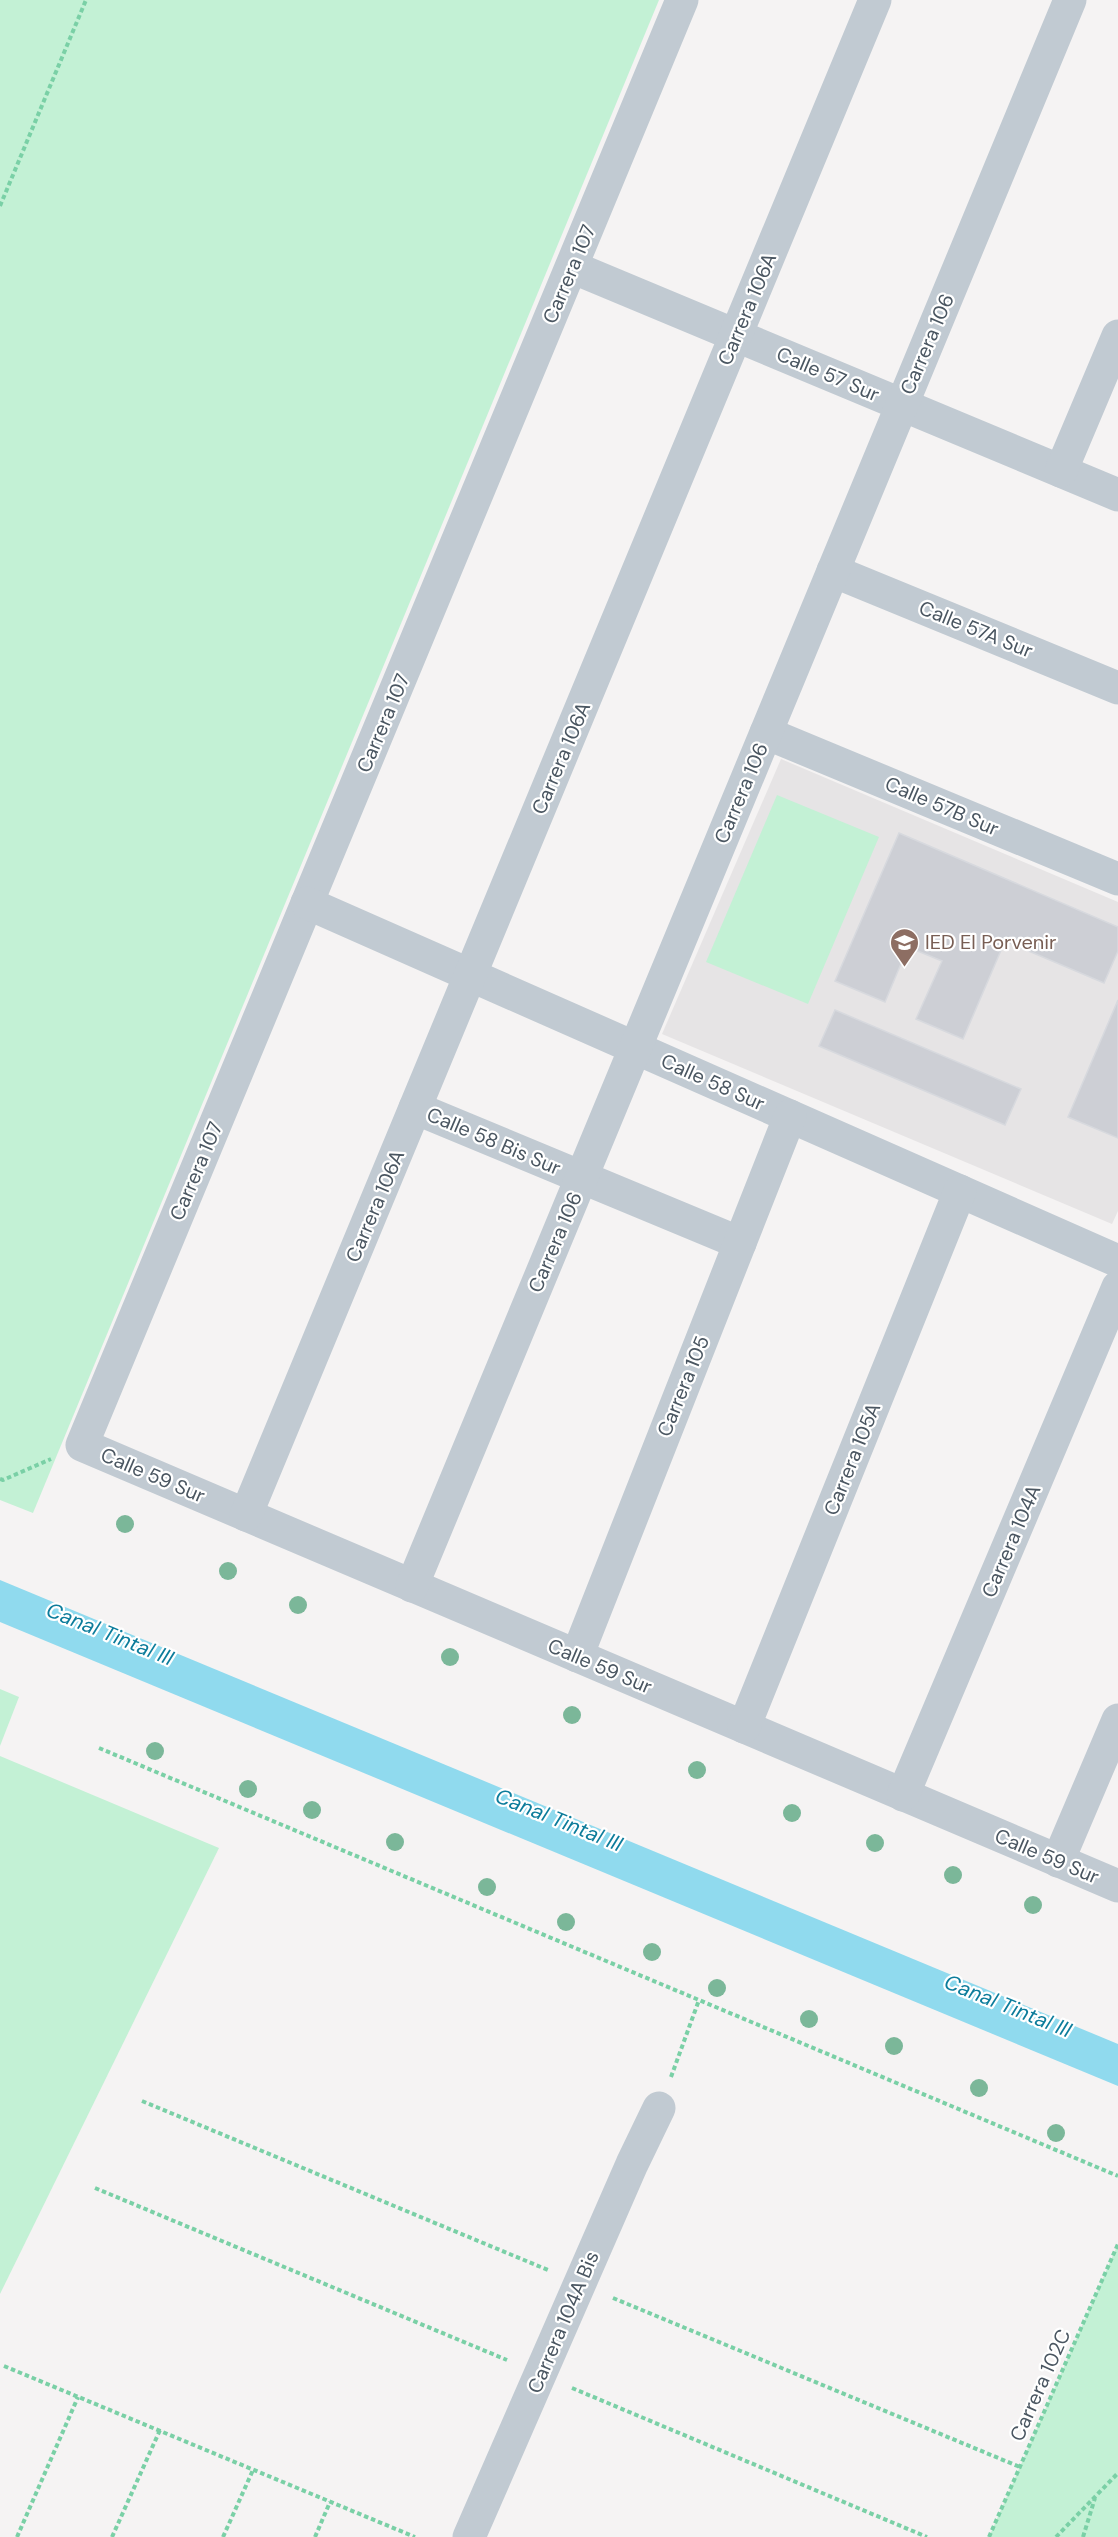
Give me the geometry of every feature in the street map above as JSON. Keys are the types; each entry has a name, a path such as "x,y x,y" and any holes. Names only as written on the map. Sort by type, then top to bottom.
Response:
{"street":[{"name":"Carrera 107","path":"82,1445 682,0"},
{"name":"Carrera 106A","path":"246,1515 875,0"},
{"name":"Carrera 106","path":"412,1586 1070,0"},
{"name":"Calle 57 Sur","path":"572,267 1118,495"},
{"path":"1061,471 1118,336"},
{"name":"Calle 57A Sur","path":"833,571 1118,688"},
{"name":"Calle 57B Sur","path":"766,733 1118,879"},
{"name":"Calle 58 Sur","path":"308,903 1118,1261"},
{"name":"Calle 58 Bis Sur","path":"415,1108 740,1244"},
{"name":"Carrera 105","path":"577,1656 790,1116"},
{"name":"Carrera 105A","path":"744,1727 960,1191"},
{"name":"Carrera 104A","path":"903,1795 1118,1287"},
{"name":"Calle 59 Sur","path":"82,1445 1118,1886"},
{"path":"1058,1861 1118,1720"},
{"name":"Carrera 104A Bis","path":"469,2537 632,2164 659,2108"}],"path":[{"path":"0,206 86,0"},
{"path":"0,1479 3,1480 82,1445"},
{"path":"99,1748 1118,2176"},
{"path":"659,2108 699,2000"},
{"name":"Carrera 102C","path":"988,2537 1118,2244"},
{"path":"4,2366 415,2537"},
{"path":"17,2537 78,2397"},
{"path":"112,2537 160,2430"},
{"path":"223,2537 253,2470"},
{"path":"1056,2537 1118,2473"},
{"path":"1083,2537 1096,2495"},
{"path":"315,2537 330,2502"}],"shaded area":[{"name":"IED El Porvenir","path":"781,759 1118,902 1118,1211 1112,1224 662,1034"}],"green space":[{"path":"0,0 659,0 33,1513 0,1500"},
{"path":"777,795 879,837 808,1004 706,962"},
{"path":"0,1689 19,1697 0,1746"},
{"path":"0,1756 219,1848 0,2294"},
{"path":"1118,2244 1118,2537 989,2537"}],"water":[{"name":"Canal Tintal III","path":"0,1580 1118,2044 1118,2086 0,1622"}],"building":[{"path":"899,833 1118,927 1118,951 1104,983 1005,941 963,1039 916,1019 942,961 908,947 885,1002 835,981"},
{"path":"1118,1000 1118,1138 1068,1117"},
{"path":"835,1010 1021,1089 1005,1125 819,1046"}],"place":[{"name":"IED El Porvenir","path":"904,968"}]}
